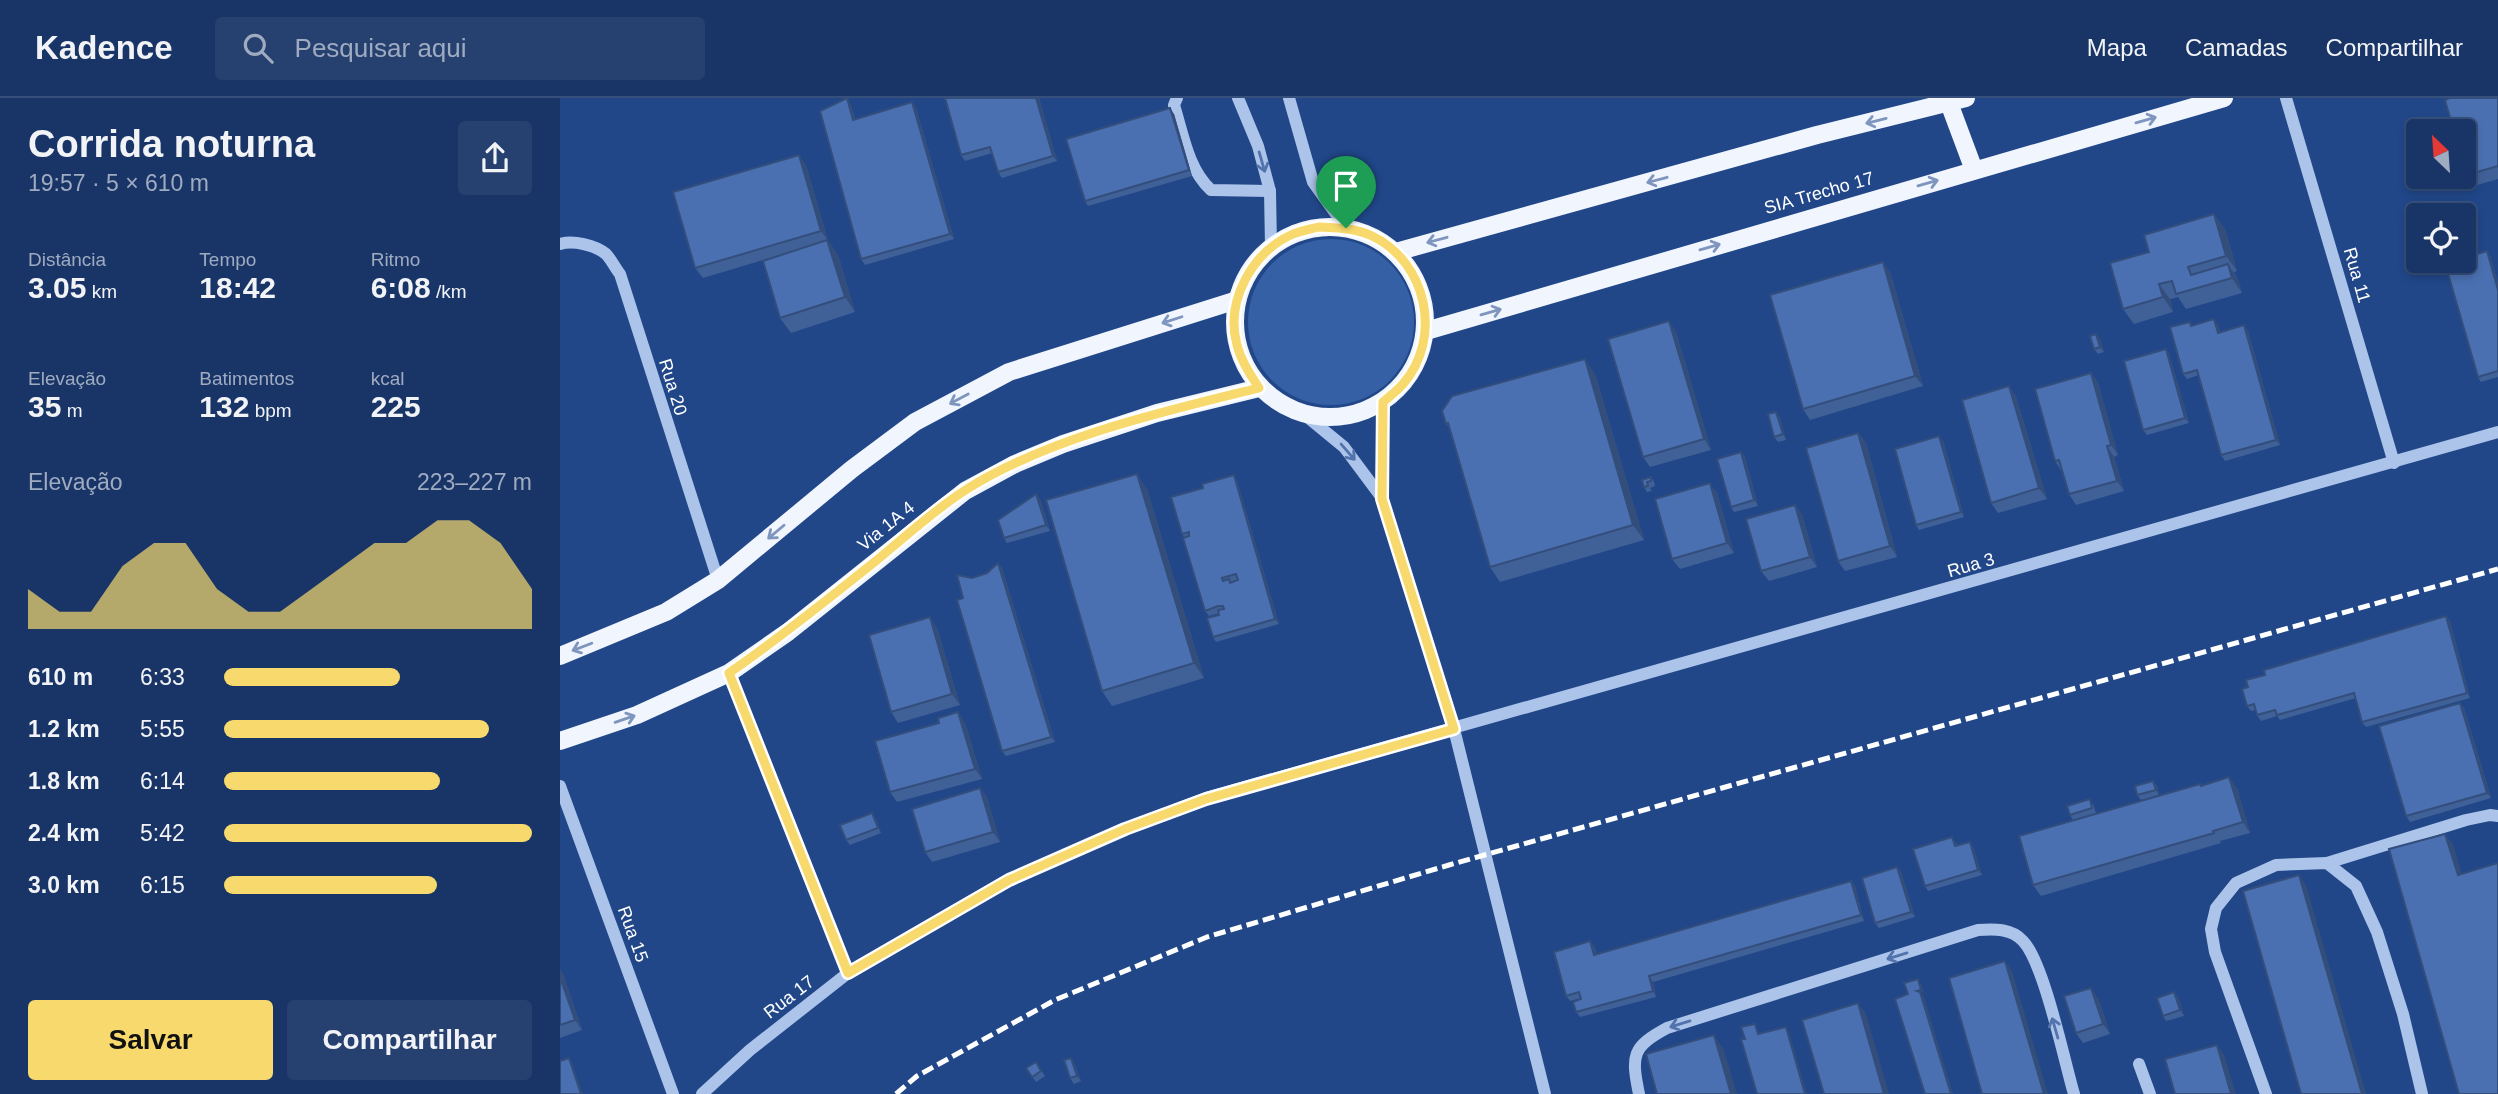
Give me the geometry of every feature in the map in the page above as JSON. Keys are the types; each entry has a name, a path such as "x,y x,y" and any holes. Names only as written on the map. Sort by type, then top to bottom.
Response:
{"main road":[{"name":"SIA Trecho 17","path":"1426,331 2224,98"},
{"path":"1396,252 1804,139 1920,104 1958,101 1974,170"},
{"path":"1319,227 1346,228 1373,236 1396,252 1411,270 1426,310 1426,331 1419,358 1409,375 1383,402 1358,414 1332,418 1305,415 1280,404 1259,388 1245,367 1237,345 1234,322 1237,300 1250,270 1271,247 1307,230 1319,227"},
{"path":"560,656 666,612 718,580 852,469 915,422 950,403 1009,372 1237,300"},
{"name":"Via 1A 4","path":"560,741 636,715 729,673 788,632 928,519 975,485 1015,464 1063,444 1157,413 1259,388"}],"street":[{"path":"1177,98 1174,105 1200,180 1212,190 1270,191"},
{"path":"1238,98 1258,146 1270,191 1271,247"},
{"path":"1289,98 1313,182 1346,228"},
{"name":"Rua 11","path":"2286,98 2394,463"},
{"name":"Rua 20","path":"560,244 569,242 592,247 606,254 620,274 718,580"},
{"path":"1383,402 1382,499 1454,729 1545,1094"},
{"path":"1305,415 1344,447 1382,499"},
{"name":"Rua 3","path":"1454,729 2498,432"},
{"path":"729,673 848,973"},
{"name":"Rua 17","path":"702,1094 750,1050 848,973 1009,880 1125,829 1206,799 1454,729"},
{"name":"Rua 15","path":"560,786 673,1094"},
{"path":"2266,1094 2215,952 2211,929 2216,908 2236,883 2276,865 2327,863 2466,820 2498,816"},
{"path":"2327,863 2356,886 2377,932 2403,1014 2422,1094"},
{"path":"1639,1094 1635,1057 1643,1041 1667,1028 1978,930 1999,929 2024,941 2038,965 2074,1094"},
{"path":"2139,1064 2150,1094"}],"shaded area":[{"path":"1331,239 1363,245 1390,263 1408,290 1414,322 1408,354 1390,381 1363,399 1331,405 1299,399 1272,381 1254,354 1248,322 1254,290 1272,263 1299,245"}],"building":[{"path":"847,98 853,120 912,102 950,234 861,259 820,111"},
{"path":"945,98 1036,98 1053,156 998,172 990,147 961,155"},
{"path":"2498,98 2498,166 2476,172 2476,119 2451,119 2445,100"},
{"path":"1170,108 1189,170 1085,201 1066,139"},
{"path":"799,155 821,231 695,268 673,192"},
{"path":"2214,214 2226,256 2188,267 2191,275 2228,264 2232,278 2176,294 2172,281 2159,284 2163,297 2123,309 2110,263 2149,252 2144,235"},
{"path":"827,240 845,297 780,318 763,261"},
{"path":"2487,251 2498,290 2498,371 2478,377 2448,273 2476,273 2476,254"},
{"path":"1883,262 1915,376 1803,409 1770,295"},
{"path":"2214,319 2218,333 2244,325 2276,440 2221,455 2197,370 2183,374 2170,327 2190,322 2191,326"},
{"path":"1669,321 1704,439 1643,457 1608,339"},
{"path":"2096,334 2100,347 2094,349 2090,336"},
{"path":"2166,349 2185,418 2143,430 2124,361"},
{"path":"1585,359 1633,525 1490,567 1448,423 1446,424 1442,411 1452,396"},
{"path":"2091,373 2111,445 2107,446 2117,481 2069,494 2059,460 2055,461 2035,389"},
{"path":"2009,386 2039,488 1991,503 1962,400"},
{"path":"1776,412 1783,434 1774,437 1768,414"},
{"path":"1858,433 1890,546 1838,561 1806,448"},
{"path":"1939,436 1961,512 1916,525 1895,449"},
{"path":"1741,452 1754,500 1731,507 1717,459"},
{"path":"1137,474 1194,663 1102,691 1046,500"},
{"path":"1234,475 1275,619 1213,637 1207,618 1219,615 1218,610 1224,609 1223,606 1218,606 1205,611 1183,538 1189,536 1189,532 1182,534 1171,497 1203,488 1202,484","holes":["1236,574 1238,580 1230,583 1229,579 1223,581 1222,578"]},
{"path":"1651,477 1651,481 1647,482 1648,486 1644,487 1642,480"},
{"path":"1710,483 1727,543 1672,559 1655,499"},
{"path":"1036,494 1046,525 1004,538 998,520"},
{"path":"1795,505 1810,557 1761,571 1746,519"},
{"path":"998,563 1051,737 1002,751 957,600 963,598 957,575 972,578 987,573"},
{"path":"2446,616 2467,693 2362,722 2354,693 2277,715 2275,710 2257,715 2254,704 2247,706 2242,689 2248,687 2246,680 2265,675 2264,670"},
{"path":"930,617 952,694 891,712 869,635"},
{"path":"2460,703 2487,793 2406,816 2379,726"},
{"path":"958,712 975,769 890,792 875,741 939,723 938,718"},
{"path":"2229,777 2243,822 2213,831 2214,833 2033,885 2019,836"},
{"path":"2153,781 2156,790 2137,795 2135,786"},
{"path":"980,788 993,832 925,852 912,809"},
{"path":"2090,799 2092,808 2070,815 2067,806"},
{"path":"872,813 878,828 846,840 840,825"},
{"path":"2445,834 2458,875 2498,863 2498,1094 2459,1094 2389,849"},
{"path":"1952,837 1955,846 1970,842 1978,870 1925,886 1913,849"},
{"path":"1897,867 1911,912 1875,923 1862,878"},
{"path":"2299,875 2362,1094 2301,1094 2243,891"},
{"path":"1851,881 1861,915 1649,976 1653,991 1576,1012 1573,1002 1581,999 1579,992 1566,996 1554,952 1590,941 1594,955"},
{"path":"2005,961 2044,1094 1982,1094 1949,978"},
{"path":"560,977 575,1020 560,1025"},
{"path":"1918,979 1921,990 1917,991 1920,992 1951,1094 1925,1094 1895,999 1908,994 1904,983"},
{"path":"2091,988 2103,1024 2076,1033 2064,996"},
{"path":"2174,992 2180,1010 2163,1016 2157,998"},
{"path":"1858,1003 1884,1094 1824,1094 1802,1020"},
{"path":"1755,1024 1758,1034 1786,1027 1805,1094 1757,1094 1741,1039 1745,1039 1741,1027"},
{"path":"1714,1035 1731,1094 1657,1094 1646,1054"},
{"path":"2217,1045 2231,1094 2175,1094 2165,1059"},
{"path":"569,1058 581,1094 560,1094 560,1061"},
{"path":"1071,1058 1077,1076 1070,1078 1064,1060"},
{"path":"1036,1062 1041,1071 1032,1077 1026,1068"}],"railway":[{"path":"896,1094 917,1076 1055,1000 1207,937 1449,865 2498,569"}],"route":[{"path":"1319,227 1346,228 1373,236 1396,252 1411,270 1426,310 1426,331 1419,358 1404,383 1383,402 1382,499 1454,729 1206,799 1125,829 1009,880 848,973 729,673 788,632 965,491 1015,464 1063,444 1157,413 1259,388 1245,367 1237,345 1234,322 1237,300 1250,270 1271,247 1294,234 1319,227"}]}
